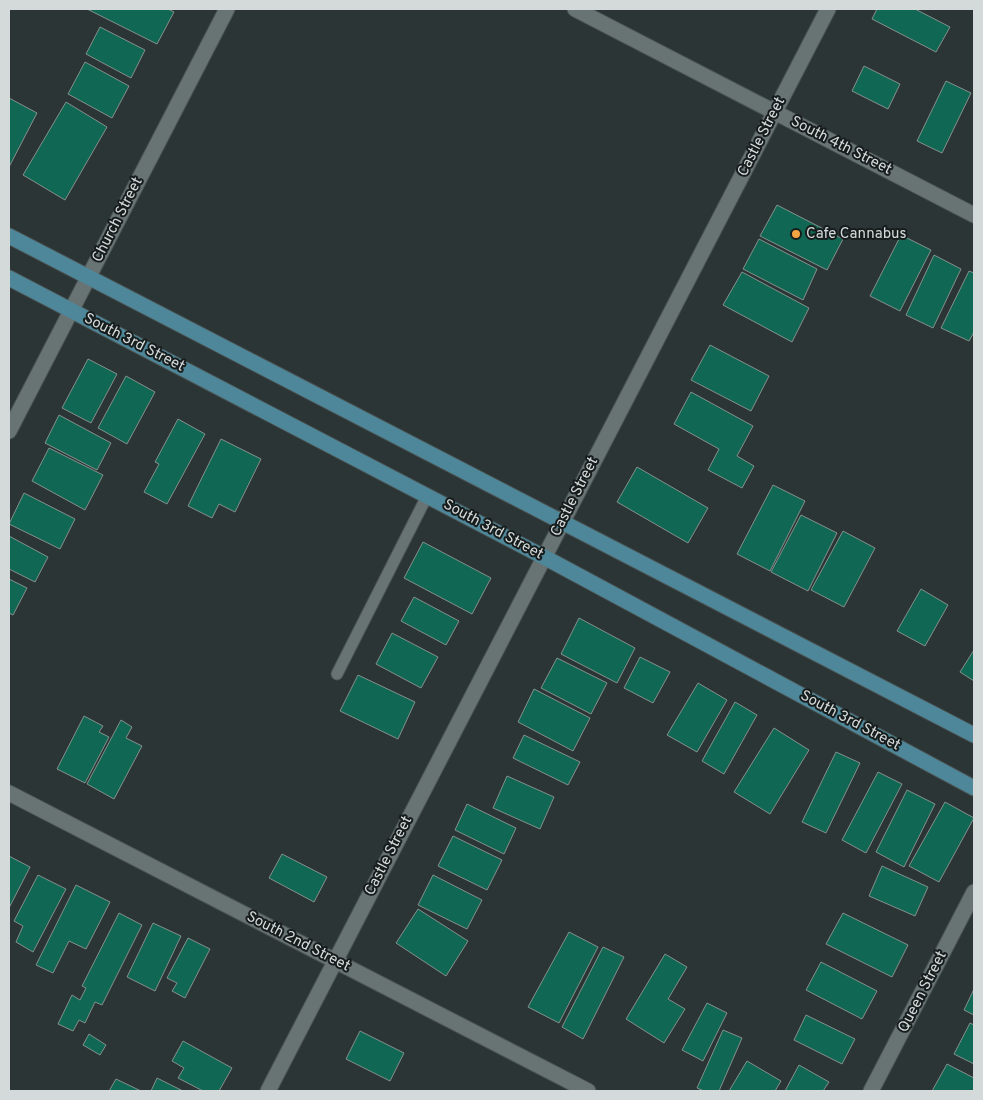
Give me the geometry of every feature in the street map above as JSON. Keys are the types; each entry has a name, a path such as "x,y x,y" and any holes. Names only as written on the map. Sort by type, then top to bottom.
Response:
{"main road":[{"path":"9,236 974,735"},
{"name":"South 3rd Street","path":"9,278 544,557 974,788"}],"street":[{"name":"Church Street","path":"9,431 227,9"},
{"name":"South 4th Street","path":"575,9 974,215"},
{"name":"Castle Street","path":"268,1091 828,9"},
{"name":"South 2nd Street","path":"9,793 588,1091"},
{"name":"Queen Street","path":"871,1091 974,892"}],"lane":[{"path":"337,674 427,496"}],"building":[{"path":"87,9 168,9 174,12 157,44"},
{"path":"877,9 915,9 950,27 936,52 872,19"},
{"path":"100,27 145,50 131,78 86,54"},
{"path":"85,62 129,86 112,118 68,94"},
{"path":"864,66 900,84 888,109 852,91"},
{"path":"946,81 971,93 942,153 917,141"},
{"path":"9,98 37,113 9,167"},
{"path":"66,102 107,127 65,200 23,175"},
{"path":"777,205 843,239 827,270 760,236"},
{"path":"901,235 931,250 900,311 870,296"},
{"path":"759,239 817,269 803,300 743,269"},
{"path":"934,255 961,269 933,328 906,315"},
{"path":"969,271 974,273 974,332 969,341 941,328"},
{"path":"742,272 809,308 792,342 723,305"},
{"path":"710,345 769,376 751,411 691,380"},
{"path":"88,359 117,374 91,423 62,408"},
{"path":"126,376 155,392 127,444 98,428"},
{"path":"691,392 753,426 737,456 754,466 742,488 708,470 719,449 674,424"},
{"path":"59,415 111,443 97,470 45,443"},
{"path":"178,419 205,434 167,504 144,492 159,464 155,462"},
{"path":"221,439 261,459 235,512 219,504 212,518 188,506"},
{"path":"49,448 103,475 85,510 32,481"},
{"path":"637,467 708,508 688,543 617,502"},
{"path":"773,485 805,501 770,571 737,554"},
{"path":"24,493 75,519 60,549 9,524"},
{"path":"801,515 837,533 808,591 771,572"},
{"path":"843,531 875,548 844,607 811,590"},
{"path":"9,536 48,557 35,582 9,569"},
{"path":"423,542 491,578 472,614 404,578"},
{"path":"9,579 27,588 13,615 9,613"},
{"path":"921,589 948,605 925,646 897,631"},
{"path":"414,597 459,621 446,645 401,621"},
{"path":"579,618 635,648 617,683 561,654"},
{"path":"392,633 438,657 421,688 376,664"},
{"path":"974,650 974,681 960,672"},
{"path":"640,657 670,672 653,703 624,688"},
{"path":"557,658 607,683 591,714 541,688"},
{"path":"358,675 415,702 398,739 340,711"},
{"path":"698,683 727,700 697,752 667,735"},
{"path":"534,689 590,718 573,751 518,722"},
{"path":"735,702 757,715 724,774 702,761"},
{"path":"84,716 103,726 99,732 109,737 85,783 57,769"},
{"path":"121,720 132,727 126,738 142,746 114,799 87,784"},
{"path":"774,728 809,750 770,814 734,792"},
{"path":"524,735 580,762 568,785 513,758"},
{"path":"836,752 860,763 826,833 802,822"},
{"path":"878,772 902,784 866,853 842,840"},
{"path":"507,776 554,797 540,829 493,808"},
{"path":"907,790 935,804 904,867 876,852"},
{"path":"945,802 974,818 939,882 909,866"},
{"path":"467,804 516,828 504,854 455,830"},
{"path":"453,836 502,860 487,890 438,866"},
{"path":"282,854 327,877 314,902 269,878"},
{"path":"9,856 30,867 9,908"},
{"path":"882,866 928,887 915,916 869,896"},
{"path":"38,875 66,889 33,952 16,942 23,926 14,921"},
{"path":"433,875 482,900 467,929 418,905"},
{"path":"76,885 110,902 86,949 69,941 53,973 36,965"},
{"path":"418,909 468,941 446,976 396,943"},
{"path":"119,913 142,925 102,1005 95,1002 85,1023 79,1020 73,1031 58,1024 72,995 80,1000 86,988 82,986"},
{"path":"843,913 908,945 892,977 826,944"},
{"path":"153,923 181,936 155,991 127,977"},
{"path":"569,932 598,947 559,1023 528,1007"},
{"path":"188,938 210,949 185,998 172,991 177,983 167,978"},
{"path":"603,947 624,957 583,1039 562,1027"},
{"path":"665,954 687,967 668,999 685,1009 664,1043 626,1019"},
{"path":"821,962 877,991 862,1019 806,990"},
{"path":"974,989 974,1015 964,1010"},
{"path":"707,1003 727,1013 703,1061 682,1050"},
{"path":"806,1015 855,1039 842,1064 794,1040"},
{"path":"970,1023 974,1025 974,1064 954,1054"},
{"path":"723,1030 742,1038 719,1091 704,1091 697,1088"},
{"path":"360,1031 404,1053 390,1081 346,1059"},
{"path":"89,1034 106,1045 100,1055 83,1045"},
{"path":"183,1041 232,1068 219,1091 203,1091 178,1078 184,1068 172,1061"},
{"path":"747,1061 781,1081 775,1091 729,1091"},
{"path":"947,1064 974,1078 974,1091 932,1091"},
{"path":"799,1065 829,1082 823,1091 785,1091"},
{"path":"157,1078 183,1091 151,1091"},
{"path":"116,1079 141,1091 109,1091"}],"place":[{"name":"Cafe Cannabus","path":"796,234"}]}
